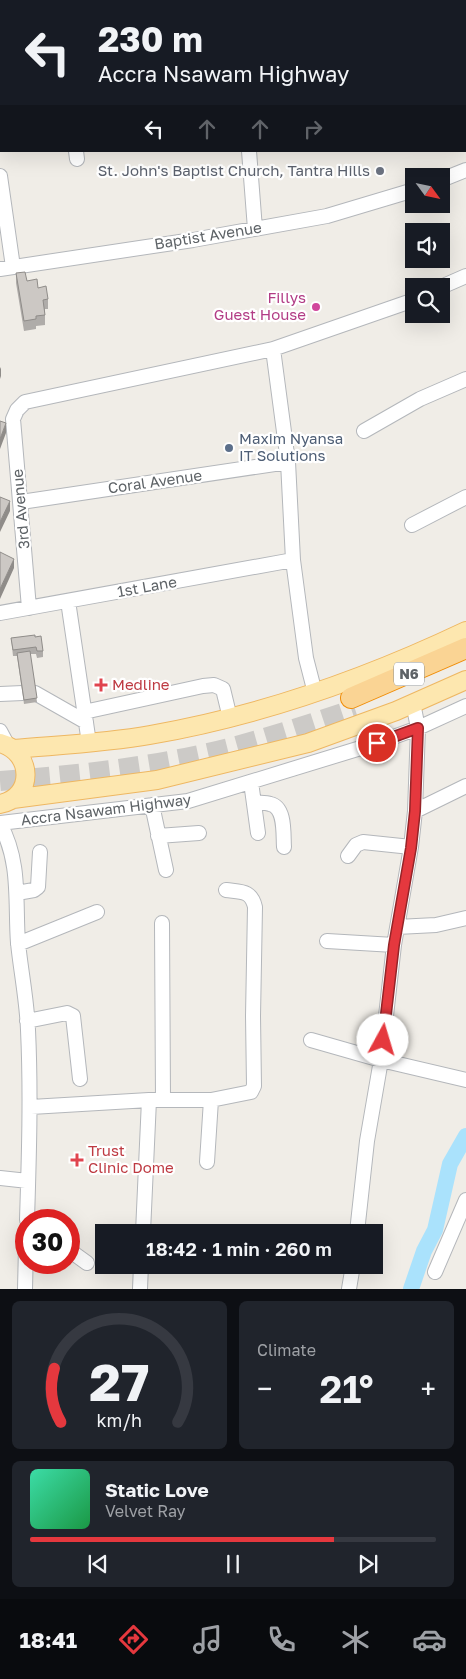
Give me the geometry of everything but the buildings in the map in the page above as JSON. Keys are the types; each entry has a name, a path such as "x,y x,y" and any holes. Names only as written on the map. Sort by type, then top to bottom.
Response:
{"highway":[{"name":"N6","path":"466,648 353,703 466,662"}],"main road":[{"path":"6,742 89,743 148,735 230,718 315,693 385,666 466,631"},
{"path":"8,801 157,780 308,744 466,680"},
{"path":"6,742 24,761 26,773 24,785 8,801"}],"street":[{"path":"249,152 255,229"},
{"path":"450,176 466,170"},
{"path":"0,176 7,268"},
{"name":"Baptist Avenue","path":"7,268 328,216 405,193"},
{"path":"450,284 466,276"},
{"path":"315,693 306,658 293,560 288,462 274,348 405,303"},
{"name":"3rd Avenue","path":"29,608 13,419 17,410 25,402 274,348"},
{"path":"364,431 420,399 466,380"},
{"name":"Coral Avenue","path":"21,502 288,462"},
{"path":"412,525 466,497"},
{"name":"1st Lane","path":"0,613 293,560"},
{"path":"68,601 89,743"},
{"path":"0,694 29,693 85,717 203,686 214,685 223,689 230,718"},
{"path":"358,1224 367,1141 381,1060 394,945 411,848 415,811 418,728 413,703"},
{"name":"Accra Nsawam Highway","path":"2,825 188,801 377,743 418,728 466,706"},
{"path":"251,782 258,833"},
{"path":"415,811 466,786"},
{"path":"8,801 2,825 11,853 17,893 18,944 27,1021 31,1107 27,1209"},
{"path":"254,803 271,804 276,806 281,812 284,848"},
{"path":"152,805 166,870"},
{"path":"158,836 199,833"},
{"path":"348,856 356,845 363,842 411,848"},
{"path":"17,893 38,888 40,852"},
{"path":"31,1107 149,1100 211,1100 251,1092 254,1086 255,907 253,898 246,893 226,890"},
{"path":"18,944 97,912"},
{"path":"397,927 436,925 466,918"},
{"path":"162,923 163,1100"},
{"path":"326,941 394,945"},
{"path":"27,1021 67,1013 73,1016 80,1079"},
{"path":"311,1040 381,1060 466,1080"},
{"path":"143,1224 149,1100"},
{"path":"207,1162 211,1100"},
{"path":"0,1178 28,1181"},
{"path":"435,1272 466,1200"},
{"path":"80,1258 87,1263"},
{"path":"25,1274 25,1289"},
{"path":"140,1289 141,1274"},
{"path":"349,1289 351,1274"}],"waterway":[{"path":"411,1289 424,1251 435,1230 450,1164 466,1136"}],"tunnel":[{"path":"0,781 115,769 201,755 308,725 355,709"}],"place":[{"name":"St. John's Baptist Church, Tantra Hills","path":"380,171"},
{"name":"Fillys Guest House","path":"316,307"},
{"name":"Maxim Nyansa IT Solutions","path":"229,448"},
{"name":"Medline","path":"101,685"},
{"name":"Trust Clinic Dome","path":"77,1160"}],"route":[{"path":"377,743 418,728 415,811 411,848 394,945 383,1040"}]}
